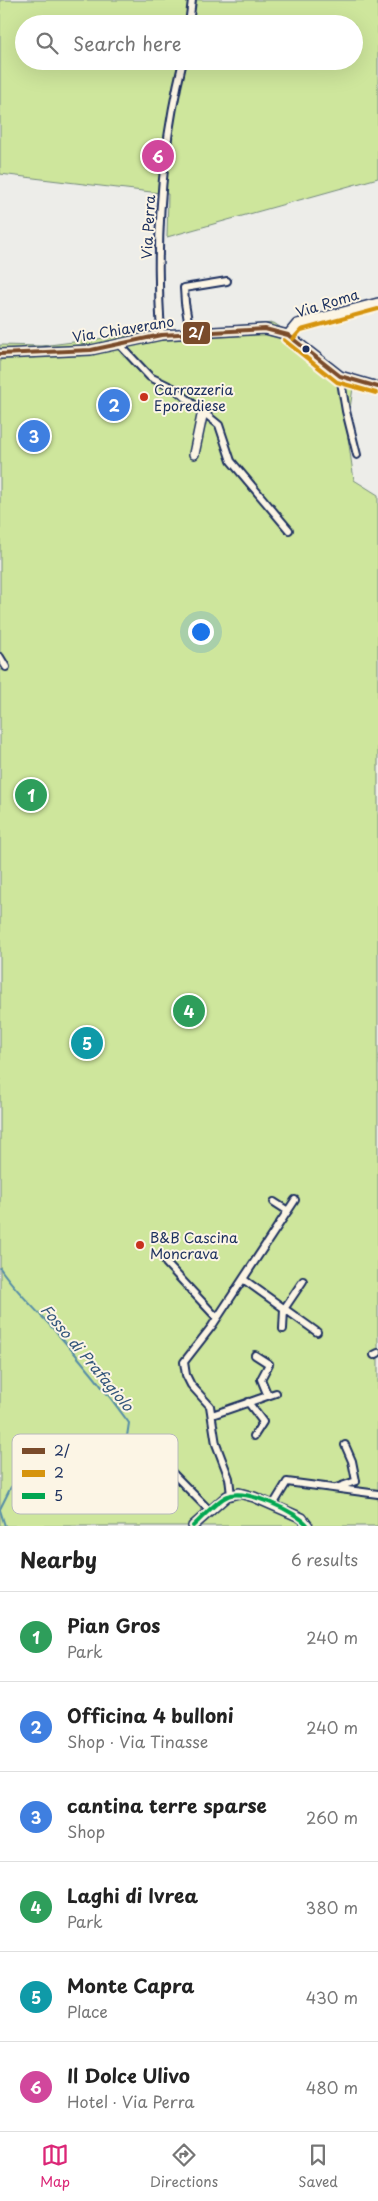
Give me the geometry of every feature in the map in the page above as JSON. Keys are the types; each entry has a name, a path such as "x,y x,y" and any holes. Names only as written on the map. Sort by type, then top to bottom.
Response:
{"street":[{"path":"190,15 192,0"},
{"name":"Via Perra","path":"161,335 159,286 162,189 171,115 181,70"},
{"name":"Via Chiaverano","path":"190,333 184,288 227,281"},
{"name":"Via Roma","path":"288,335 297,324 378,303"},
{"name":"Via Chiaverano","path":"0,354 91,350 120,345 142,338 190,333 265,329 288,335"},
{"path":"288,335 340,376 378,387"},
{"path":"120,345 150,377 175,389 203,411 221,429 231,461 289,530"},
{"path":"340,376 357,455"},
{"path":"194,454 203,411"},
{"path":"0,657 6,667"},
{"path":"231,1495 229,1478 216,1444 210,1406 191,1385 186,1375 184,1362 217,1318 295,1200"},
{"path":"274,1202 288,1211"},
{"path":"166,1263 217,1318"},
{"path":"243,1280 317,1332"},
{"path":"283,1329 284,1309 303,1281"},
{"path":"255,1355 269,1364 261,1379 268,1396"},
{"path":"212,1415 276,1393"},
{"path":"248,1402 263,1422 254,1436"},
{"path":"335,1488 356,1481 352,1461 345,1445"},
{"path":"178,1477 210,1510"},
{"path":"273,1505 287,1482 378,1494"},
{"path":"194,1526 210,1510 231,1495 239,1493 302,1518 308,1526"}],"green space":[{"path":"0,0 378,0 378,178 167,237 168,194 0,174"},
{"path":"274,323 312,349 341,375 354,380 347,431 354,480 378,495 378,1526 0,1526 0,345 41,346 161,331"}],"waterway":[{"name":"Fosso di Prafagiolo","path":"0,1268 103,1388 129,1423 127,1434"},
{"name":"Fosso di Prafagiolo","path":"0,1509 12,1486"},
{"name":"Fosso di Prafagiolo","path":"0,1510 5,1526"}],"transit line":[{"name":"2","path":"293,339 301,330 378,309"},
{"name":"2/","path":"0,354 91,350 161,335 265,329 288,335 340,376 378,387"},
{"name":"2","path":"284,340 337,382 376,393"},
{"name":"5","path":"193,1526 219,1501 236,1494 258,1498 283,1508 294,1514 308,1526"}],"place":[{"name":"Il Dolce Ulivo","path":"158,156"},
{"name":"Carrozzeria Eporediese","path":"144,397"},
{"name":"Officina 4 bulloni","path":"114,405"},
{"name":"cantina terre sparse","path":"34,436"},
{"name":"Pian Gros","path":"31,795"},
{"name":"Laghi di Ivrea","path":"189,1011"},
{"name":"Monte Capra","path":"87,1043"},
{"name":"B&B Cascina Moncrava","path":"140,1245"}]}
